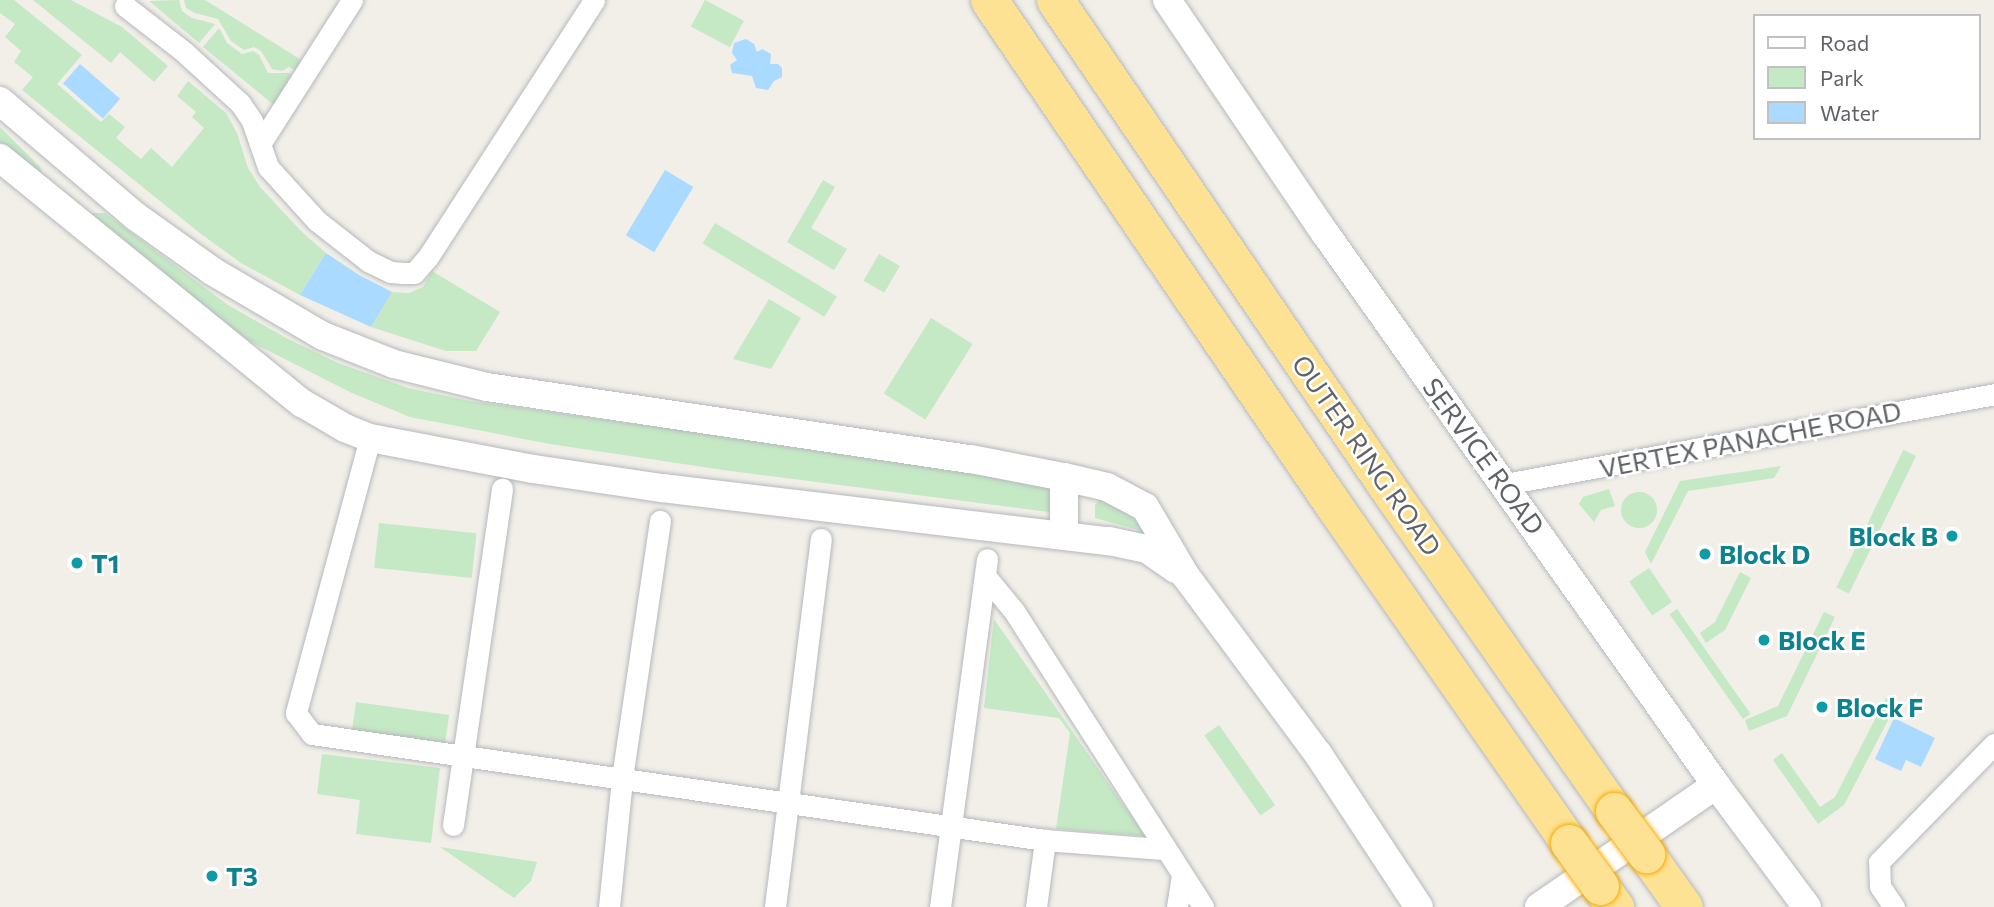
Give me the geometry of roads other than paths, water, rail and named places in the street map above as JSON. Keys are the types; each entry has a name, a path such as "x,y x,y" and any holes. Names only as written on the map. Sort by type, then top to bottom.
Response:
{"highway":[{"name":"OUTER RING ROAD","path":"989,0 1332,503 1608,897"},
{"name":"OUTER RING ROAD","path":"1055,0 1392,494 1684,907"}],"main road":[{"name":"SERVICE ROAD","path":"1167,0 1325,233 1716,785 1807,907"},
{"path":"0,102 135,216 212,271 323,336 394,365 486,387 971,459 1107,487 1145,507 1185,575 1318,754 1419,907"},
{"path":"0,159 302,403 345,428 370,438 533,469 662,488 1063,536 1147,549 1185,575"},
{"path":"55,203 82,171"},
{"path":"1063,536 1064,477"},
{"path":"1539,907 1716,785"}],"street":[{"path":"260,144 352,0"},
{"path":"123,2 183,51 240,103 252,121 268,167 287,192 325,228 368,261 391,272 414,273 428,257 594,0"},
{"name":"VERTEX PANACHE ROAD","path":"1505,484 1994,394"},
{"path":"370,438 296,713 312,734 1045,840 1163,849"},
{"path":"453,825 502,489"},
{"path":"609,907 622,778 660,521"},
{"path":"775,907 821,539"},
{"path":"940,907 987,568 1163,849 1203,907"},
{"path":"1894,907 1880,886 1880,862 1994,744"},
{"path":"1035,907 1045,840"},
{"path":"1177,907 1182,877"}],"water":[{"path":"746,39 754,44 757,52 762,49 771,54 770,64 778,64 782,68 782,77 774,81 768,90 756,88 752,76 732,73 730,65 737,60 732,53 734,43"},
{"path":"80,64 120,99 103,118 63,84"},
{"path":"665,170 693,187 654,252 626,235"},
{"path":"326,253 359,275 392,292 371,327 300,295"},
{"path":"1894,718 1935,738 1921,767 1906,760 1901,771 1875,759"}],"place":[{"name":"Block B","path":"1952,536"},
{"name":"Block D","path":"1705,554"},
{"name":"T1","path":"77,563"},
{"name":"Block E","path":"1764,640"},
{"name":"Block F","path":"1822,707"},
{"name":"T3","path":"212,876"}]}
